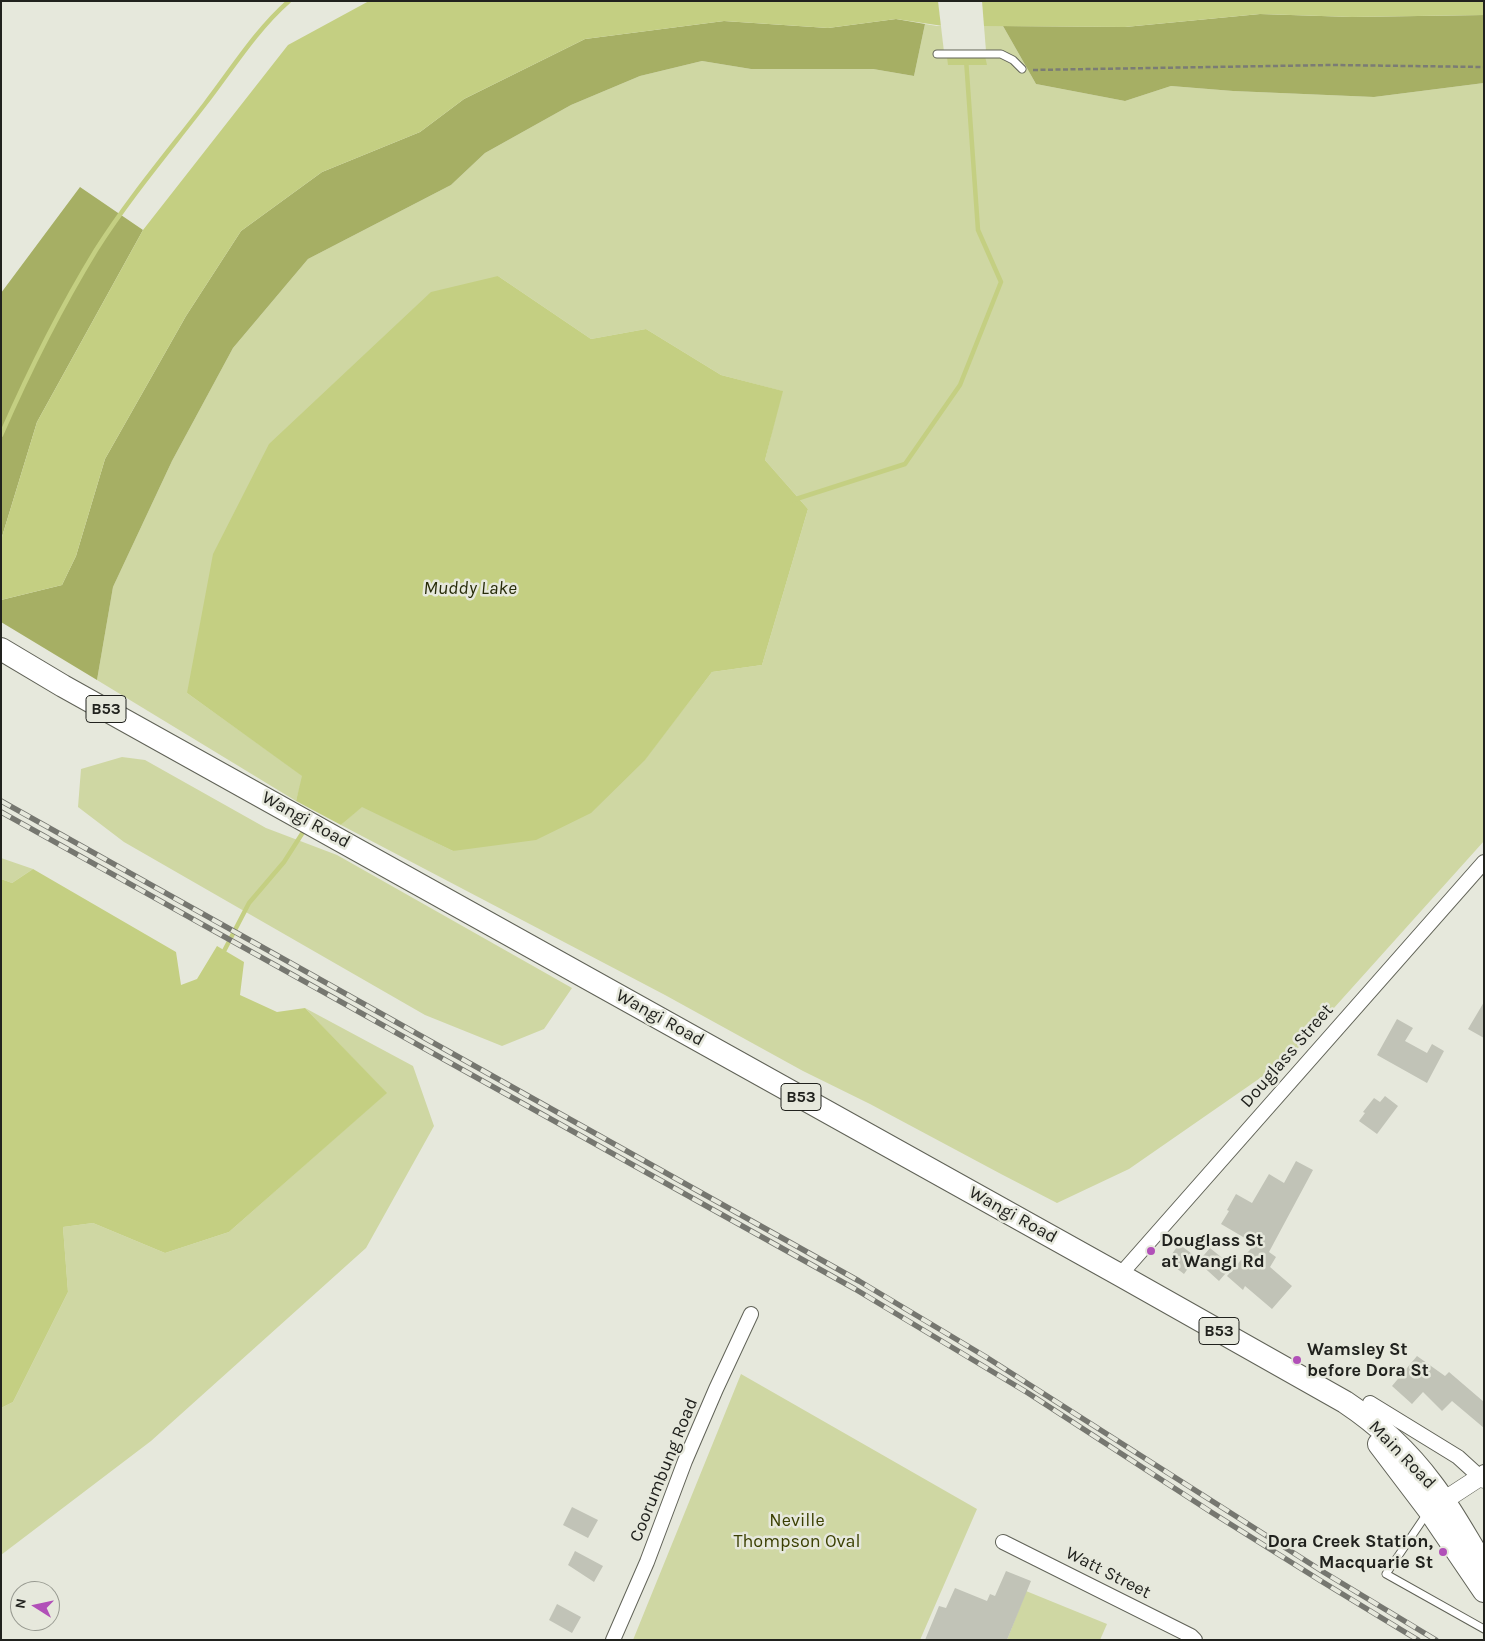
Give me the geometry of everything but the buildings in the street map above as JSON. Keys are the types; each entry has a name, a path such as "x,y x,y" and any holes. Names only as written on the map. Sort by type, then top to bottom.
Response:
{"main road":[{"name":"Wangi Road","path":"1,648 63,686 1318,1387 1360,1424 1436,1505"},
{"name":"Main Road","path":"1436,1505 1484,1566"},
{"name":"Main Road","path":"1436,1505 1484,1591"}],"street":[{"name":"Douglass Street","path":"1120,1275 1484,862"},
{"name":"Coorumbung Road","path":"613,1640 647,1562 685,1461 751,1314"},
{"path":"1370,1404 1458,1457 1482,1476 1436,1505"},
{"name":"Watt Street","path":"1003,1542 1195,1640"}],"lane":[{"path":"937,54 1001,54 1013,60 1022,69"},
{"path":"1436,1505 1386,1574 1484,1629"}],"path":[{"path":"1022,69 1332,65 1484,67"}],"green space":[{"path":"925,24 937,26 1003,26 1036,84 1125,101 1171,86 1233,91 1374,97 1484,83 1484,841 1289,1058 1129,1169 1057,1203 870,1104 803,1071 665,995 341,825 362,806 453,851 645,759 712,672 762,665 808,509 765,460 782,391 721,375 646,329 591,339 498,276 187,693 303,776 296,801 97,680 113,587 172,461 233,348 308,259 451,185 485,153 571,105 640,76 702,61 751,69 873,69 914,76"},
{"path":"122,757 145,760 266,828 337,855 572,988 544,1029 502,1046 425,1015 124,842 78,807 81,769"},
{"path":"1,858 33,869 12,883 1,879"},
{"path":"305,1008 413,1066 434,1126 366,1248 151,1441 1,1555 1,1408 13,1402 68,1292 63,1227 93,1223 165,1253 229,1232 386,1093"},
{"name":"Neville Thompson Oval","path":"741,1374 977,1509 920,1640 633,1640"},
{"path":"1026,1591 1107,1624 1100,1640 1007,1640"}],"shaded area":[{"path":"1260,14 1352,17 1484,15 1484,83 1374,97 1233,91 1171,86 1125,101 1036,84 1003,26 1125,27"},
{"path":"896,19 925,24 914,76 873,69 751,69 702,61 640,76 571,105 485,153 451,185 308,259 233,348 172,461 113,587 97,680 1,622 1,600 62,585 76,556 105,459 186,316 241,231 322,172 420,132 464,99 585,39 724,21 828,28"},
{"path":"80,187 143,230 37,422 1,540 1,293"}],"water":[{"path":"369,1 1484,1 1484,15 1352,17 1260,14 1125,27 981,26 987,65 948,65 943,26 896,19 828,28 724,21 585,39 464,99 420,132 322,172 241,231 186,316 105,459 76,556 62,585 1,600 1,540 37,422 143,230 288,45"},
{"name":"Muddy Lake","path":"498,276 591,339 646,329 721,375 783,391 765,460 808,509 762,665 712,672 645,760 591,813 536,840 453,851 362,807 341,825 296,801 302,776 187,693 213,554 269,444 431,292"},
{"path":"33,869 176,952 181,985 197,979 217,946 244,962 240,995 277,1012 305,1008 387,1093 229,1232 165,1253 93,1223 63,1227 68,1292 13,1402 1,1408 1,879 12,883"}],"pier":[{"path":"938,1 982,1 986,51 944,52"}],"waterway":[{"path":"1,435 34,364 96,250 135,194 255,37 289,1"},
{"path":"793,500 905,464 960,385 1001,282 978,230 966,59"},
{"path":"223,953 249,903 284,862 305,829"}],"railway":[{"path":"1,801 859,1281 986,1357 1325,1573 1436,1640"},
{"path":"1,812 855,1289 1028,1393 1211,1512 1418,1640"}],"place":[{"name":"Douglass St at Wangi Rd","path":"1151,1251"},
{"name":"Wamsley St before Dora St","path":"1297,1360"},
{"name":"Dora Creek Station, Macquarie St","path":"1443,1552"}]}
